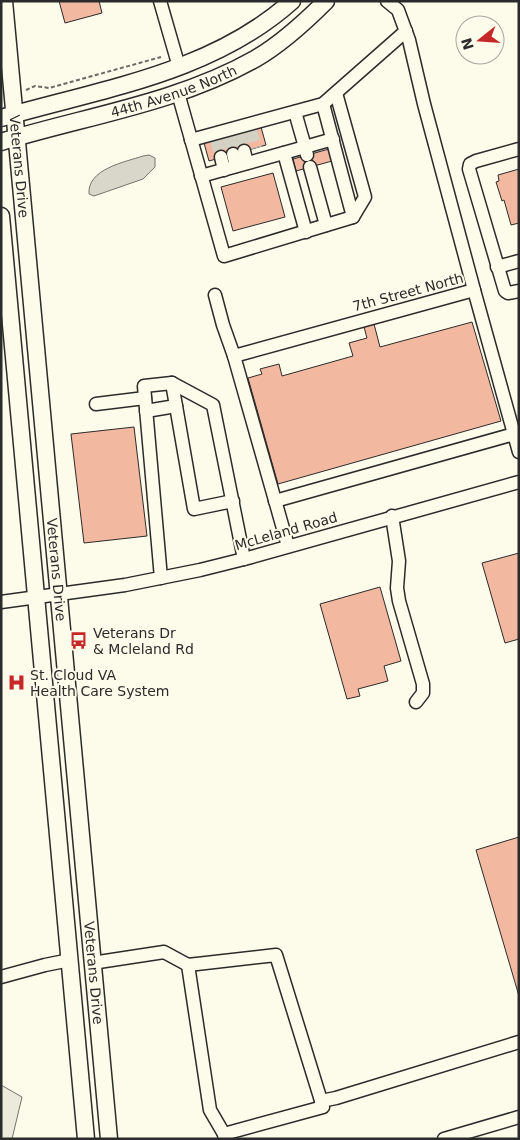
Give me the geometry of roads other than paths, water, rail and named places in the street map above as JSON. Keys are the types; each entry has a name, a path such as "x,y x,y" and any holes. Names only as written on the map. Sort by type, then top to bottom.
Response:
{"main road":[{"name":"Veterans Drive","path":"4,1 12,95 8,116 9,140 58,594 109,1139"},
{"name":"44th Avenue North","path":"8,116 177,60 206,56 236,42 264,25 292,1"},
{"name":"44th Avenue North","path":"9,140 178,93 216,78 256,58 296,30 326,1"},
{"name":"Veterans Drive","path":"1,216 6,321 36,597 86,1139"}],"street":[{"path":"160,1 177,60"},
{"name":"7th Street North","path":"234,356 474,290 406,31 398,10 387,1"},
{"path":"191,140 233,131 323,104 406,31"},
{"path":"178,93 224,256 353,217 365,198 336,93"},
{"path":"323,104 353,217"},
{"path":"295,112 326,225"},
{"path":"201,176 240,159 284,153 307,156 333,139"},
{"path":"519,149 476,161 470,164 469,169 505,291 508,293 519,291"},
{"path":"284,153 306,232"},
{"path":"498,267 519,261"},
{"path":"474,290 519,452"},
{"path":"215,296 288,546"},
{"path":"172,383 194,508 233,501"},
{"path":"161,578 144,386 172,383 213,404 244,559"},
{"path":"96,404 145,398"},
{"path":"146,411 176,406"},
{"path":"275,501 514,434"},
{"name":"McLeland Road","path":"1,602 161,578 244,559 392,516 519,482"},
{"path":"392,516 398,541 397,588 399,601 423,684 423,693 416,702"},
{"path":"92,963 164,952 188,965 276,955 323,1107 224,1137 210,1110 188,965"},
{"path":"1,977 45,964 70,960"},
{"path":"322,1101 519,1042"},
{"path":"444,1139 519,1117"}],"tunnel":[{"path":"251,130 256,148"},
{"path":"239,133 244,151"},
{"path":"228,136 233,154"},
{"path":"216,139 221,157"}],"place":[{"name":"Veterans Dr & Mcleland Rd","path":"79,641"},
{"name":"St. Cloud VA Health Care System","path":"16,683"}]}
